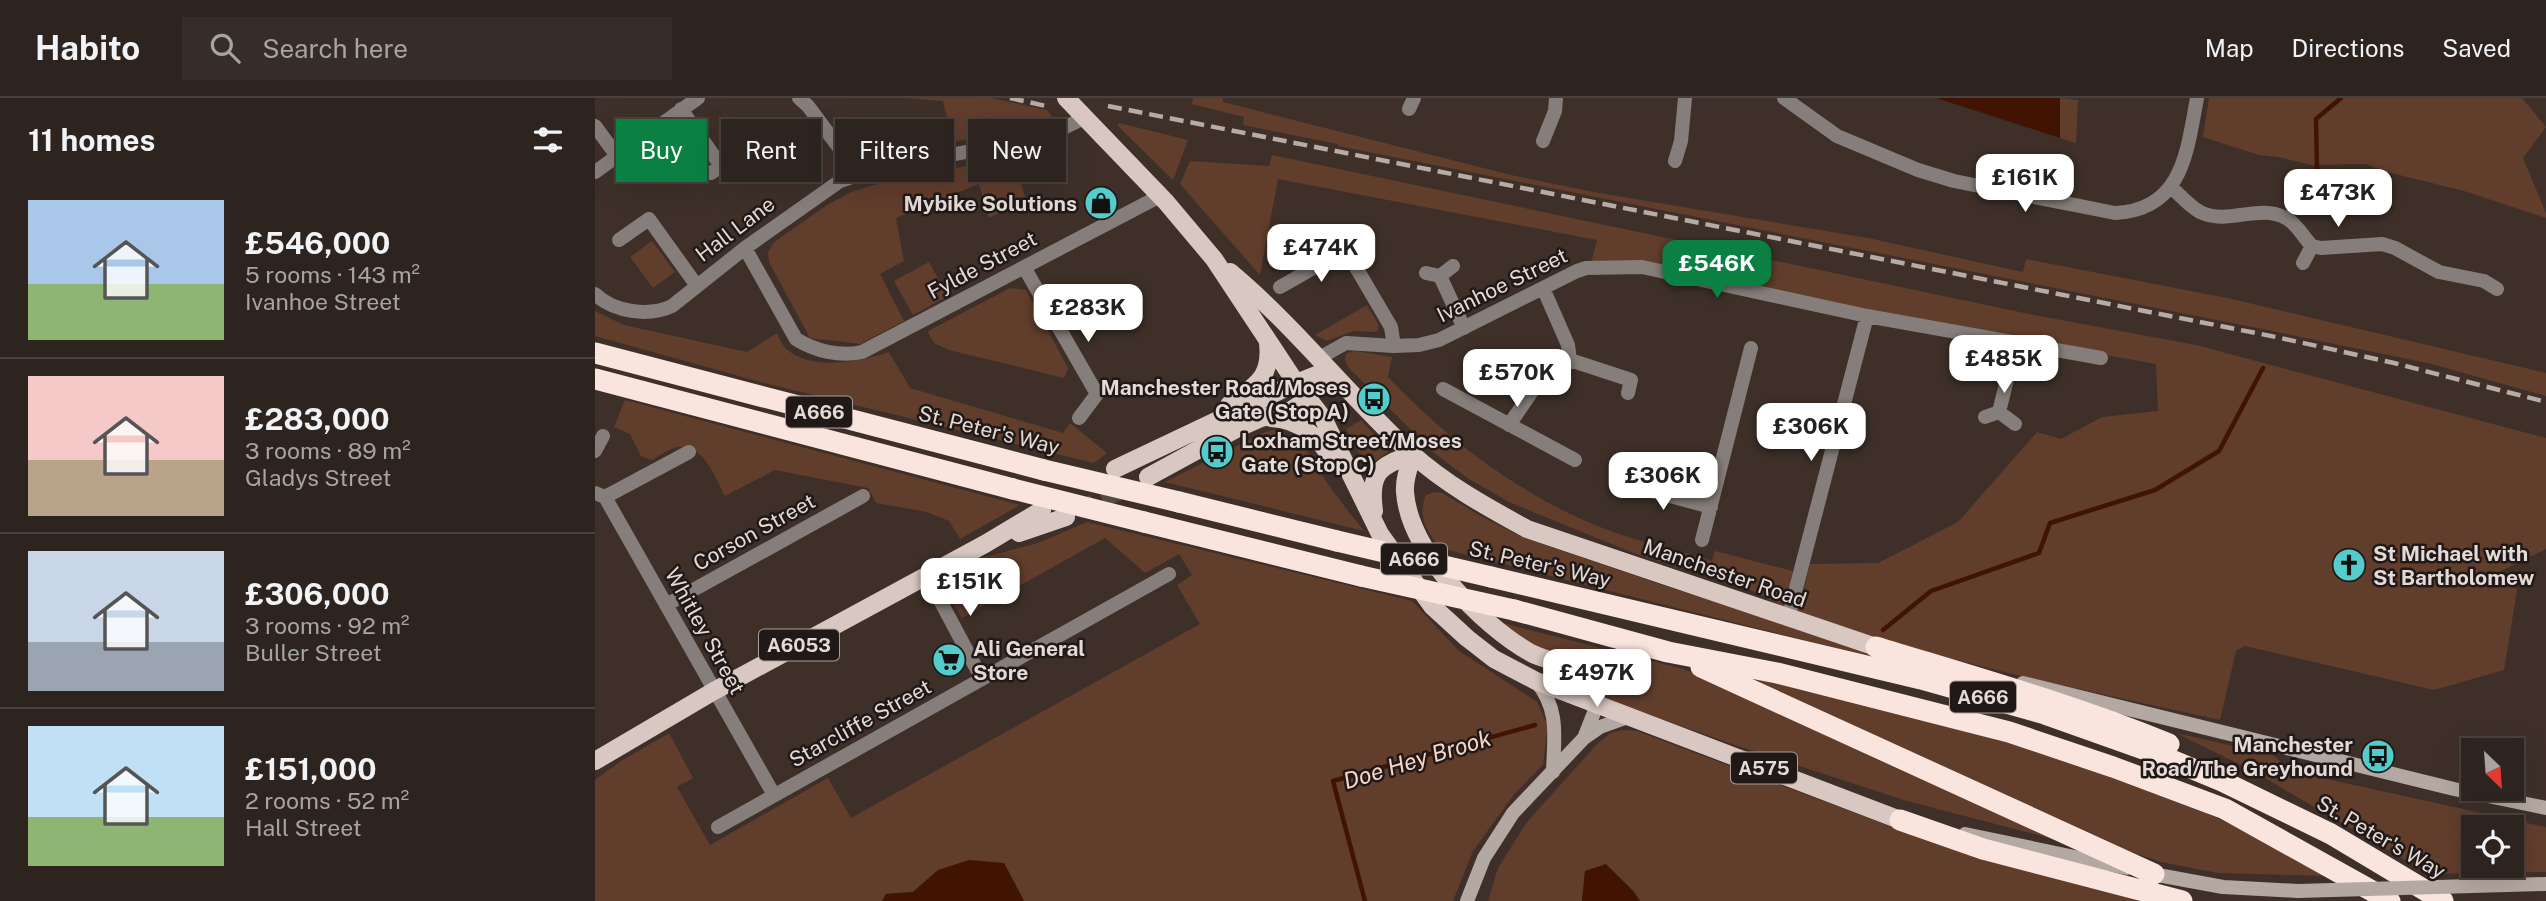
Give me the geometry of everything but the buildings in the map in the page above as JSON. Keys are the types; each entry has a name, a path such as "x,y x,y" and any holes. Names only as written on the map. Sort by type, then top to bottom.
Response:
{"highway":[{"name":"St. Peter's Way","path":"595,353 1044,470 1921,679 2045,714 2187,766 2331,834 2444,901"},
{"name":"A666","path":"595,379 1144,522 1361,576 1514,610 1668,652 1777,673 1895,701 2009,732 2225,809 2390,901"},
{"path":"1876,647 2118,723 2201,757 2272,795 2331,834"},
{"path":"1668,652 2154,874"},
{"path":"1900,820 1983,849 2182,901"}],"main road":[{"path":"1066,98 1082,111"},
{"name":"A575","path":"1082,111 1214,259 1296,383 1323,418 1375,525 1405,571 1432,606 1467,638 1495,659 1535,681 1900,820"},
{"name":"Manchester Road","path":"1214,259 1259,297 1317,367 1335,376 1413,455 1478,503 1527,529 1876,647 2454,789 2546,808"},
{"path":"1192,432 1264,377 1270,359 1268,341"},
{"path":"1115,469 1296,383 1317,367"},
{"path":"1148,477 1236,429 1261,418 1290,411 1308,399 1317,367"},
{"path":"1261,418 1279,418 1316,436 1360,492"},
{"path":"1413,455 1405,480 1405,493 1420,544 1473,608 1495,629 1532,654 1580,673 1588,679 1596,695 1597,705 1584,738"},
{"name":"A575","path":"1375,525 1371,491 1374,480 1384,466 1413,455"},
{"name":"A6053","path":"595,761 714,691 985,544 1041,510"},
{"name":"A6053","path":"985,544 1066,517"},
{"path":"1535,681 1549,699 1555,724 1553,772"},
{"path":"1467,901 1484,858 1513,814 1584,738 1601,727 1628,717"},
{"path":"2454,789 2546,819"},
{"path":"1900,820 2223,887 2298,891 2546,884"}],"street":[{"path":"667,119 698,98"},
{"path":"799,98 835,142"},
{"path":"1543,141 1546,116 1556,98"},
{"path":"1675,162 1687,143 1685,98"},
{"path":"1784,98 1851,143 1954,181 2115,213 2143,208 2155,202 2171,187 2187,157 2197,98"},
{"path":"681,109 721,166 711,173"},
{"name":"Hall Lane","path":"595,294 615,306 640,312 656,312 672,306 745,248 840,181 870,172 1047,136 1082,111"},
{"path":"595,126 616,155"},
{"path":"595,172 616,157"},
{"path":"2171,187 2199,211 2210,215 2221,218 2265,212 2276,214 2297,227 2312,246 2321,248 2382,244 2395,248 2439,272 2487,274 2497,289"},
{"name":"Fylde Street","path":"745,248 796,339 805,345 831,353 862,352 1160,196"},
{"path":"619,240 649,219 697,286"},
{"path":"1337,235 1391,327 1394,346"},
{"path":"2303,263 2312,246"},
{"path":"1280,287 1345,250"},
{"path":"1453,266 1433,274 1464,328"},
{"path":"1024,267 1097,394 1079,418"},
{"name":"Ivanhoe Street","path":"1317,367 1346,343 1394,346 1419,345 1439,340 1586,268 1642,267 1867,316 2016,343 2077,360 2101,358"},
{"path":"1542,288 1568,345 1570,360"},
{"path":"1788,619 1867,316"},
{"path":"2015,424 1992,414 2016,343"},
{"path":"1702,540 1751,348"},
{"path":"1570,360 1631,380 1627,393"},
{"path":"1509,425 1535,387 1570,360"},
{"path":"1443,389 1471,397 1509,425 1575,460"},
{"path":"595,451 603,436"},
{"path":"600,495 688,453"},
{"path":"1625,484 1711,507"},
{"name":"Whitley Street","path":"600,495 774,795"},
{"name":"Corson Street","path":"666,605 863,496"},
{"path":"926,574 982,679"},
{"name":"Starcliffe Street","path":"717,827 1169,574"}],"shaded area":[{"path":"909,98 991,98 1047,110 1052,116 1047,119 968,119 968,139 954,142 954,119 947,119 943,101"},
{"path":"1193,98 1223,98 1223,102 1511,175 1599,193 1868,238 2023,272 2026,259 2227,298 2546,373 2546,396 2432,364 1338,146 1243,125 1244,117 1192,104"},
{"path":"1936,98 2060,98 2060,138"},
{"path":"2060,98 2078,100 2076,143 2060,138"},
{"path":"2209,98 2522,98 2546,127 2523,158 2546,218 2464,191 2383,171 2366,164 2311,165 2259,155 2203,137"},
{"path":"1119,123 1188,140 1173,180 1118,126"},
{"path":"1272,155 2034,315 2196,345 2546,438 2546,549 2501,571 2517,590 2504,670 2434,690 2245,646 2236,651 2220,720 1954,659 1849,629 1798,611 1810,564 1878,563 1958,522 2037,432 2061,439 2102,417 2158,411 2156,364 1591,263 1597,240 1278,179 1260,275 1180,184 1190,161 1269,166"},
{"path":"968,166 968,182 1020,182 1026,199 989,218 979,184 896,218 904,261 880,274 904,321 860,344 810,338 769,262 768,253 773,243 827,205 851,192 884,182 954,182 954,168"},
{"path":"652,241 675,272 653,288 630,257"},
{"path":"929,262 948,296 913,315 894,281"},
{"path":"1010,288 1026,290 1068,368 1064,378 949,350 934,343 928,332 930,330"},
{"path":"1367,305 1378,324 1378,330 1375,332 1353,331 1327,341 1315,335"},
{"path":"595,311 624,325 747,352 777,333 785,348 808,360 836,363 889,352 910,388 1063,433 1070,423 1107,453 1094,463 764,383 595,336"},
{"path":"1355,351 1392,357 1388,377 1436,424 1516,484 1574,516 1618,534 1712,561 1715,551 1793,571 1784,607 1727,578 1702,569 1679,568 1631,552 1509,502 1469,479 1434,453 1349,368 1345,357 1347,353"},
{"path":"625,400 1020,505 960,539 949,521 927,512 876,503 868,488 775,470 725,496 707,463 694,450 677,447 652,460 641,456 630,434 614,427"},
{"path":"1361,420 1389,451 1367,467 1346,429"},
{"path":"1273,430 1296,440 1310,454 1333,491 1364,531 1165,482"},
{"path":"1433,492 1442,493 1520,536 1668,587 2017,694 1440,548 1427,529 1423,516 1423,502 1426,495"},
{"path":"1087,522 1412,601 1459,651 1537,702 1548,726 1543,765 1515,793 1473,851 1453,901 1024,901 1004,863 938,870 913,892 886,894 882,901 595,901 595,780 669,733 693,778 677,787 710,845 828,778 851,818 1200,624 1177,585 1192,575 1179,554 1145,573 1105,538 962,618 938,577 981,558 1038,543"},
{"path":"1495,621 1683,669 1720,683 2057,840 1907,801 1605,699 1602,687 1588,669 1529,643"},
{"path":"1742,674 1959,729 2120,778 2213,816 2330,876 2218,873 2161,862 2118,847"},
{"path":"1637,731 1921,838 2148,901 1640,901 1606,865 1585,871 1582,901 1488,901 1498,868 1527,822 1597,744 1610,733"},
{"path":"2176,733 2273,755 2290,771 2491,815 2461,815 2461,873 2429,874 2251,770"},
{"path":"2524,822 2546,827 2546,872 2524,872"},
{"path":"969,860 1004,863 1024,901 882,901 886,894 913,892 938,870"},
{"path":"1606,864 1640,901 1582,901 1585,871"}],"waterway":[{"name":"Doe Hey Brook","path":"2317,171 2316,119 2341,98"},
{"name":"Doe Hey Brook","path":"1883,630 1931,591 2039,553 2050,523 2155,490 2219,451 2263,368"},
{"name":"Doe Hey Brook","path":"1365,901 1333,781 1535,725"}],"tunnel":[{"path":"1078,511 1129,486"}],"railway":[{"path":"1010,98 1046,106"},
{"path":"1108,106 2276,337 2394,363 2546,402"}],"place":[{"name":"Mybike Solutions","path":"1101,203"},
{"name":"Manchester Road/Moses Gate (Stop A)","path":"1374,399"},
{"name":"Loxham Street/Moses Gate (Stop C)","path":"1217,452"},
{"name":"St Michael with St Bartholomew","path":"2349,565"},
{"name":"Ali General Store","path":"949,660"},
{"name":"Manchester Road/The Greyhound","path":"2378,756"}]}
